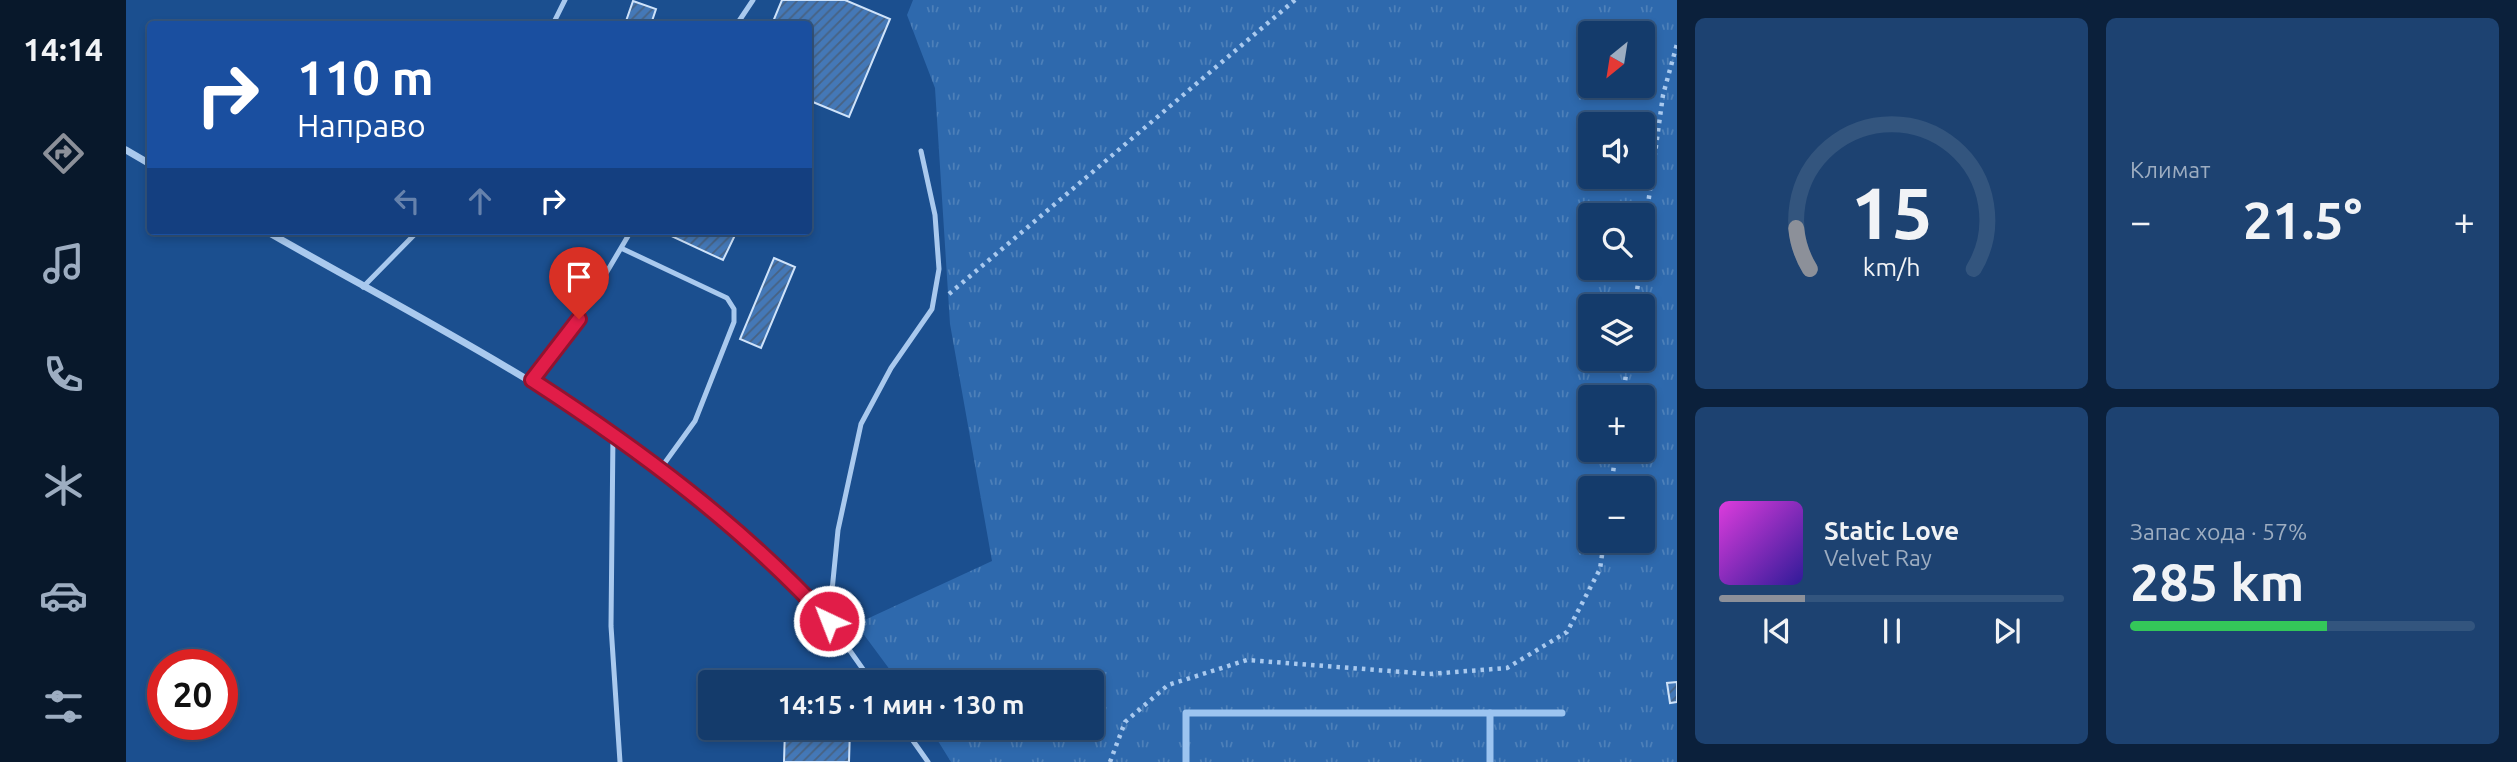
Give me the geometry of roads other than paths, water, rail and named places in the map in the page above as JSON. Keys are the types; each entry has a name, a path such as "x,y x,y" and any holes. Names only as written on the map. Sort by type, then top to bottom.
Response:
{"street":[{"path":"126,150 147,162"},
{"path":"273,235 532,380 612,433 700,500"}],"lane":[{"path":"554,21 565,0"},
{"path":"739,21 753,0"},
{"path":"829,621 838,530 861,424 891,368 932,309 939,269 935,215 921,151"},
{"path":"363,287 414,235"},
{"path":"532,380 579,319 629,235"},
{"path":"623,249 727,298 734,309 734,322 695,421 661,468"},
{"path":"612,433 611,626 620,762"},
{"path":"700,500 789,578 829,621 864,670"},
{"path":"912,740 928,762"}],"waterway":[{"path":"1186,762 1186,713 1562,713"},
{"path":"1490,713 1490,762"}]}
